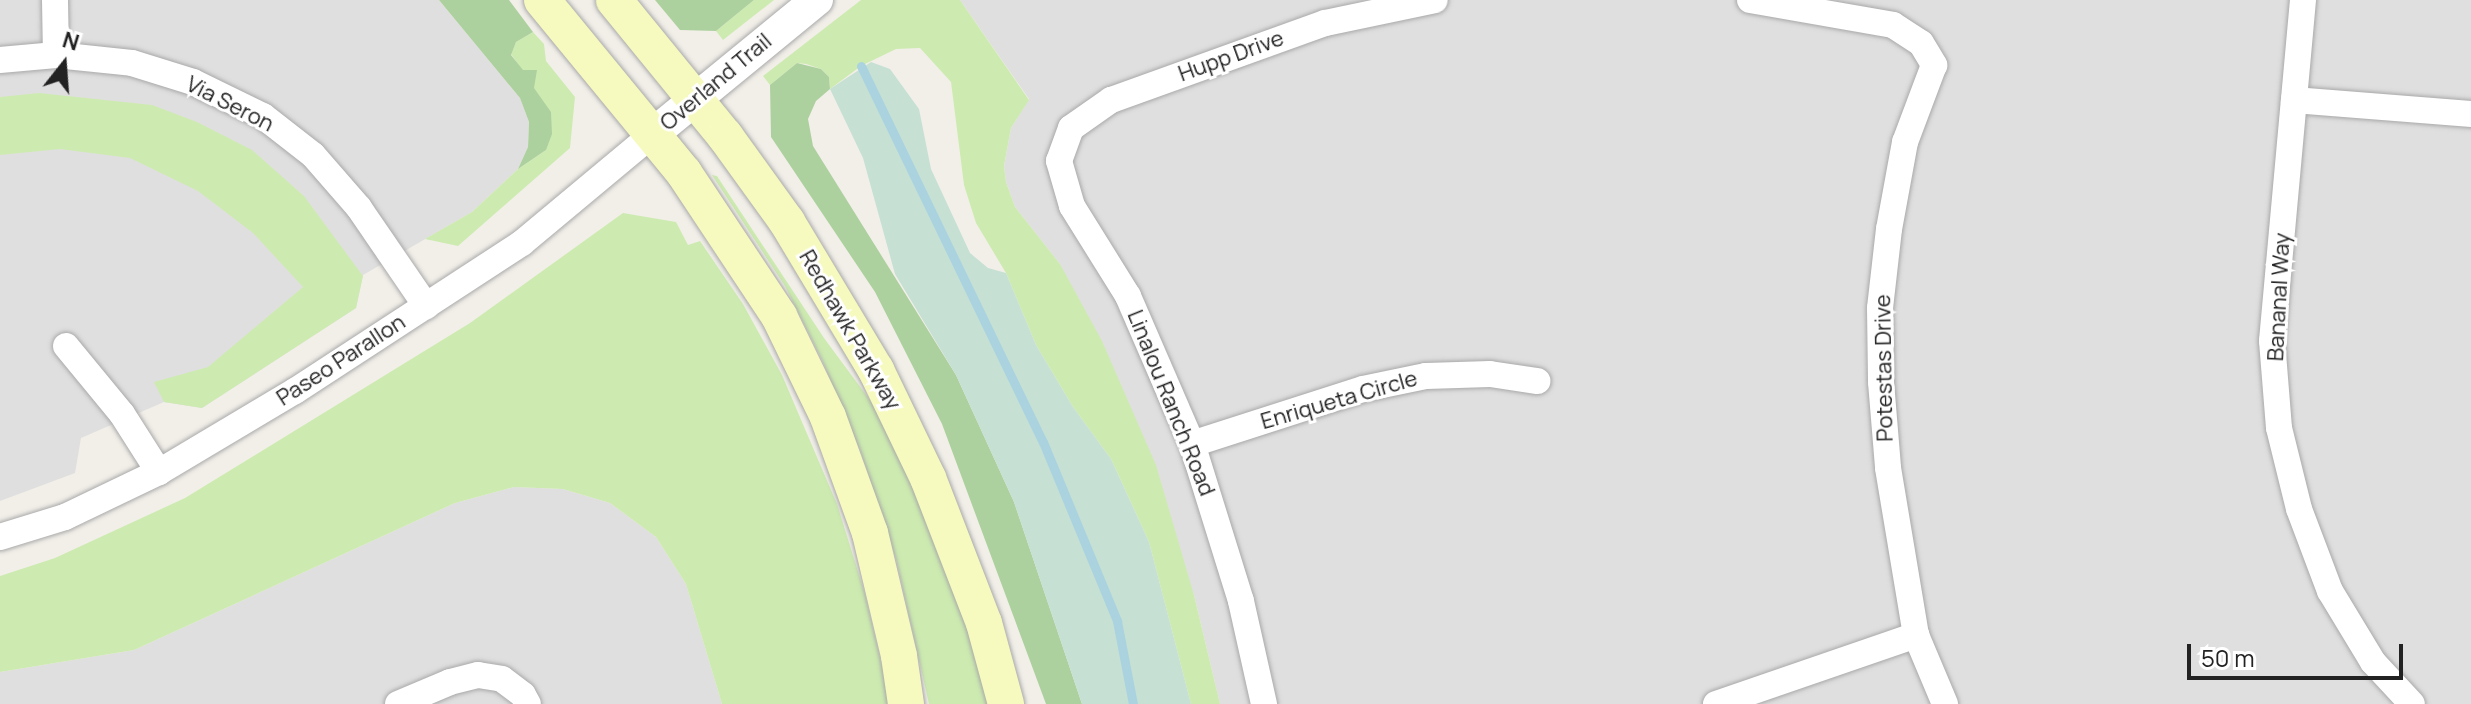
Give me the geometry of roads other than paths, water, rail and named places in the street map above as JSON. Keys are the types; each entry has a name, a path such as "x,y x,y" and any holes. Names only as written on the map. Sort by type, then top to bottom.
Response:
{"main road":[{"path":"542,0 692,185 779,316 828,417 870,533 899,656 906,704"},
{"name":"Redhawk Parkway","path":"614,0 695,99 787,222 876,370 928,478 984,623 1006,704"}],"street":[{"path":"55,0 56,55"},
{"name":"Overland Trail","path":"653,134 817,0"},
{"name":"Hupp Drive","path":"1059,161 1071,128 1111,100 1322,12 1435,0"},
{"name":"Potestas Drive","path":"1750,0 1893,25 1921,43 1934,65 1905,142 1889,229 1880,308 1888,468 1916,635 1945,704"},
{"name":"Bananal Way","path":"2303,0 2272,341 2279,428 2299,509 2330,591 2373,662 2412,704"},
{"name":"Via Seron","path":"0,60 56,55 132,63 193,82 263,116 313,155 359,208 426,306"},
{"path":"2294,100 2471,114"},
{"name":"Paseo Parallon","path":"0,537 65,517 159,472 295,391 522,243 653,134"},
{"name":"Linalou Ranch Road","path":"1059,161 1072,206 1128,296 1192,444 1241,601 1264,704"},
{"path":"66,346 122,414 159,472"},
{"name":"Enriqueta Circle","path":"1192,444 1363,389 1426,376 1490,374 1537,381"},
{"path":"1716,704 1916,635"},
{"path":"398,704 450,682 478,675 502,679 523,695 528,704"}],"waterway":[{"path":"861,66 1043,442 1117,621 1133,704"}]}
